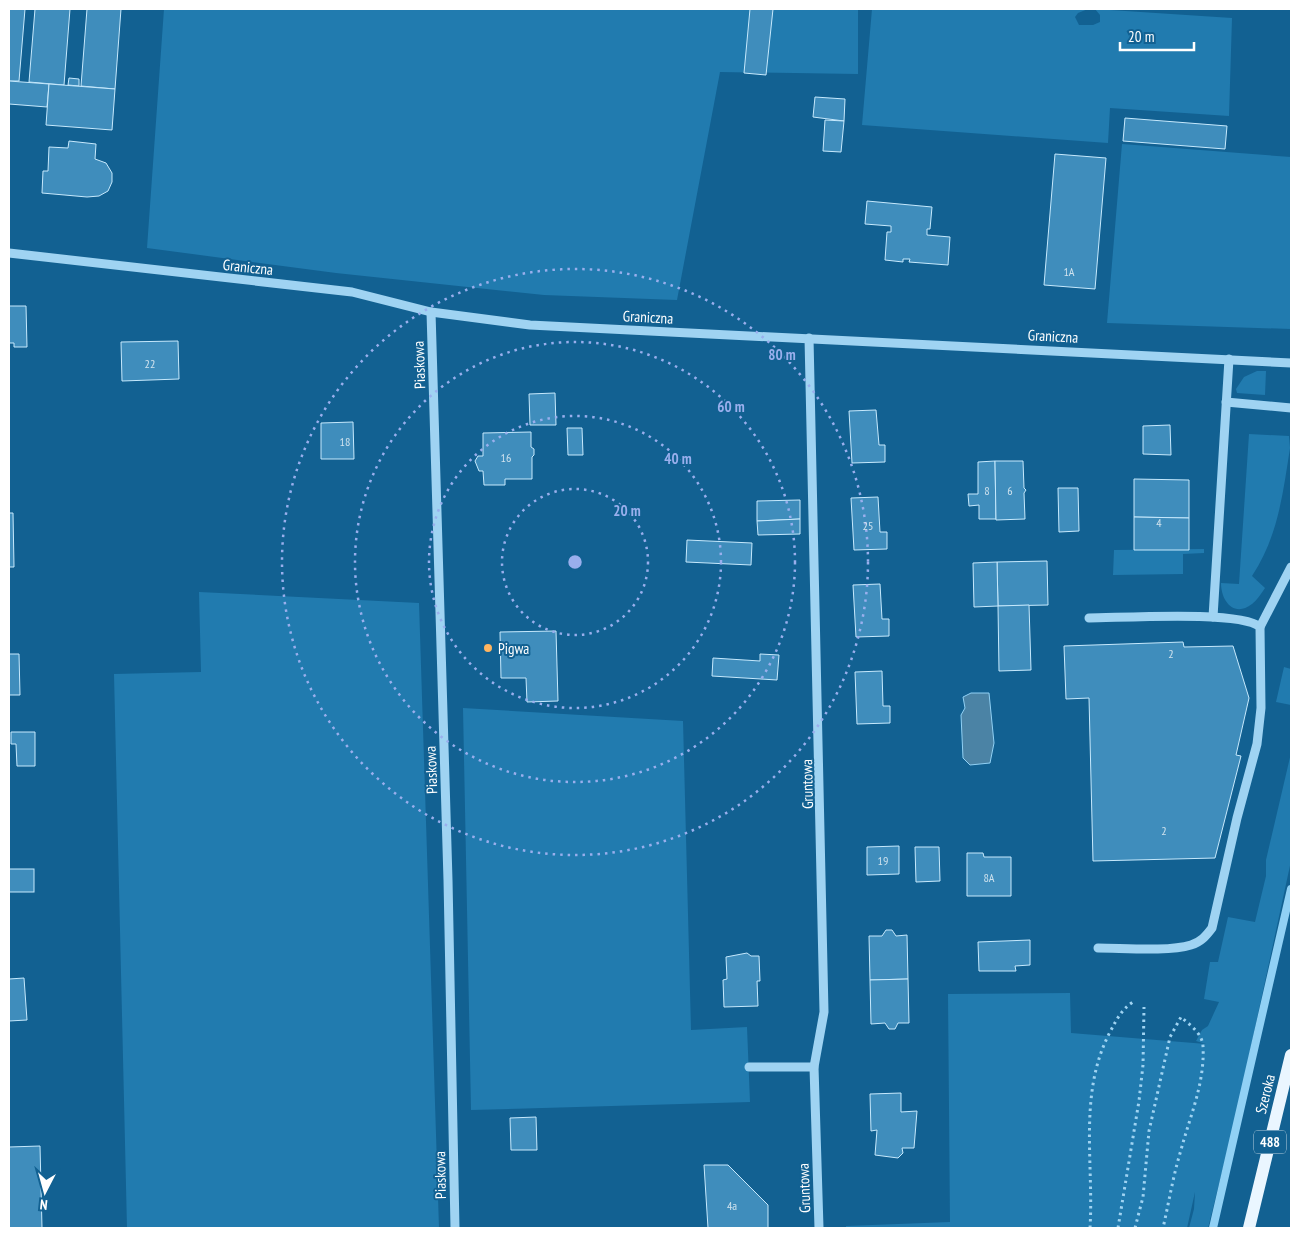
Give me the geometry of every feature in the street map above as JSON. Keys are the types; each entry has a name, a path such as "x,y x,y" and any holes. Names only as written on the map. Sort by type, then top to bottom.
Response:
{"main road":[{"name":"Szeroka","path":"1250,1228 1291,1055"}],"street":[{"name":"Graniczna","path":"9,253 352,292 431,312 530,325 1291,363"},
{"name":"Piaskowa","path":"431,312 447,850 455,1228"},
{"name":"Gruntowa","path":"809,338 824,1012 814,1068 819,1228"},
{"path":"1213,617 1229,359"},
{"path":"1226,402 1291,408"},
{"path":"1098,948 1173,948 1191,945 1203,939 1212,928 1237,818 1257,744 1261,708 1260,627 1291,566"},
{"path":"1089,618 1213,617 1254,622 1260,627"},
{"path":"748,1067 814,1068"}],"path":[{"path":"1090,1228 1092,1085 1107,1038 1122,1009 1133,1002"},
{"path":"1118,1228 1139,1101 1143,1065 1144,1008"},
{"path":"1135,1228 1143,1197 1149,1131 1170,1037 1181,1017 1199,1034 1203,1046 1197,1101 1177,1162 1163,1228"}],"shaded area":[{"path":"164,9 858,9 858,74 720,72 677,300 544,295 336,273 147,248"},
{"path":"872,9 1088,9 1078,13 1075,17 1079,25 1093,25 1100,22 1100,15 1095,9 1232,18 1229,116 1110,108 1108,143 862,125"},
{"path":"1122,144 1291,157 1291,329 1107,323"},
{"path":"1257,371 1266,371 1265,395 1237,393 1236,389 1244,377"},
{"path":"1249,434 1289,436 1290,448 1282,498 1274,530 1261,561 1252,576 1265,588 1252,604 1240,609 1230,606 1226,601 1223,596 1221,583 1239,584"},
{"path":"1204,549 1204,553 1183,554 1183,574 1113,575 1114,550"},
{"path":"199,592 419,603 439,1228 127,1228 114,674 201,672"},
{"path":"1284,667 1291,669 1291,705 1276,702"},
{"path":"971,693 989,693 994,743 990,763 970,765 963,758 961,715 965,708 963,697"},
{"path":"463,708 683,721 691,1030 747,1027 750,1102 471,1110"},
{"path":"1291,753 1291,861 1236,1116 1208,1228 1189,1228 1194,1209 1195,1192 1187,1228 846,1228 846,1226 950,1222 948,994 1070,993 1071,1033 1206,1044 1196,1041 1202,1030 1208,1026 1219,1002 1204,999 1210,962 1218,962 1228,917 1255,922 1266,876 1266,860"}],"building":[{"path":"9,9 25,9 19,81 9,81"},
{"path":"35,9 70,9 64,85 29,82"},
{"path":"87,9 121,9 115,89 81,86"},
{"path":"750,9 773,9 766,75 744,73"},
{"path":"69,78 79,79 79,86 68,85"},
{"path":"9,81 49,84 47,107 9,104"},
{"path":"49,84 115,89 112,130 46,125"},
{"path":"815,97 845,99 844,121 813,117"},
{"path":"1125,118 1227,126 1225,149 1123,141"},
{"path":"825,120 844,121 841,152 823,151"},
{"path":"69,141 96,144 95,159 106,163 112,173 112,182 108,191 99,196 87,197 42,193 43,171 48,171 49,147 68,148"},
{"path":"1055,154 1106,158 1095,289 1044,285"},
{"path":"867,201 932,207 930,229 927,229 927,235 950,237 948,265 909,262 910,259 903,259 903,262 885,260 887,232 891,232 891,226 865,224"},
{"path":"9,306 26,306 27,347 14,347 14,343 9,343"},
{"path":"178,341 179,379 122,381 121,342"},
{"path":"555,393 556,425 530,425 529,394"},
{"path":"876,410 879,445 885,445 885,462 852,463 849,411"},
{"path":"353,422 354,459 321,459 321,423"},
{"path":"1170,425 1171,455 1143,454 1143,426"},
{"path":"567,428 582,428 583,455 568,455"},
{"path":"531,432 531,447 534,449 532,479 505,479 505,485 484,485 483,471 479,471 475,461 478,456 483,456 483,433"},
{"path":"995,461 996,519 979,519 979,505 969,506 968,494 978,494 978,462"},
{"path":"995,461 1023,461 1024,488 1026,490 1024,493 1025,519 996,520"},
{"path":"1134,479 1189,480 1189,518 1134,517"},
{"path":"1058,488 1078,488 1079,531 1059,532"},
{"path":"878,497 880,532 887,532 887,549 854,550 851,498"},
{"path":"800,500 800,519 757,521 757,501"},
{"path":"9,513 13,513 14,567 9,567"},
{"path":"1134,517 1189,518 1189,550 1134,550"},
{"path":"800,519 800,534 758,535 757,521"},
{"path":"687,540 752,543 751,565 686,562"},
{"path":"1047,561 1048,605 998,606 997,562"},
{"path":"997,562 998,606 974,607 973,563"},
{"path":"880,584 882,619 889,619 889,636 856,637 853,585"},
{"path":"1029,605 1031,670 999,671 998,606"},
{"path":"556,631 558,701 527,702 526,678 501,678 500,632"},
{"path":"1183,642 1184,647 1233,646 1249,698 1236,755 1241,756 1215,858 1093,861 1089,698 1066,699 1064,646"},
{"path":"9,654 19,654 20,695 9,695"},
{"path":"760,654 779,655 777,680 712,676 713,658 760,661"},
{"path":"882,671 883,706 890,706 890,723 857,724 855,672"},
{"path":"11,732 35,732 35,766 17,766 16,744 11,744"},
{"path":"899,846 899,874 867,875 867,847"},
{"path":"915,847 939,847 940,881 916,882"},
{"path":"967,853 983,853 984,857 1011,857 1011,896 967,896"},
{"path":"9,869 34,869 34,892 9,892"},
{"path":"886,930 892,930 896,936 907,935 908,979 870,980 869,936 882,936"},
{"path":"1030,940 1030,965 1015,966 1016,971 979,971 978,942"},
{"path":"747,953 751,956 759,956 758,1006 724,1007 723,980 727,979 726,957"},
{"path":"24,978 27,1020 9,1021 9,979"},
{"path":"908,979 909,1023 898,1023 895,1029 889,1029 885,1023 871,1024 870,980"},
{"path":"901,1093 901,1112 917,1111 914,1148 902,1148 903,1153 898,1158 875,1155 877,1130 871,1131 870,1094"},
{"path":"536,1117 537,1150 511,1150 510,1118"},
{"path":"40,1146 42,1228 9,1228 9,1147"},
{"path":"704,1165 728,1165 768,1205 768,1228 708,1228"}],"waterway":[{"path":"1213,1228 1291,889"}],"place":[{"name":"Pigwa","path":"488,648"}]}
